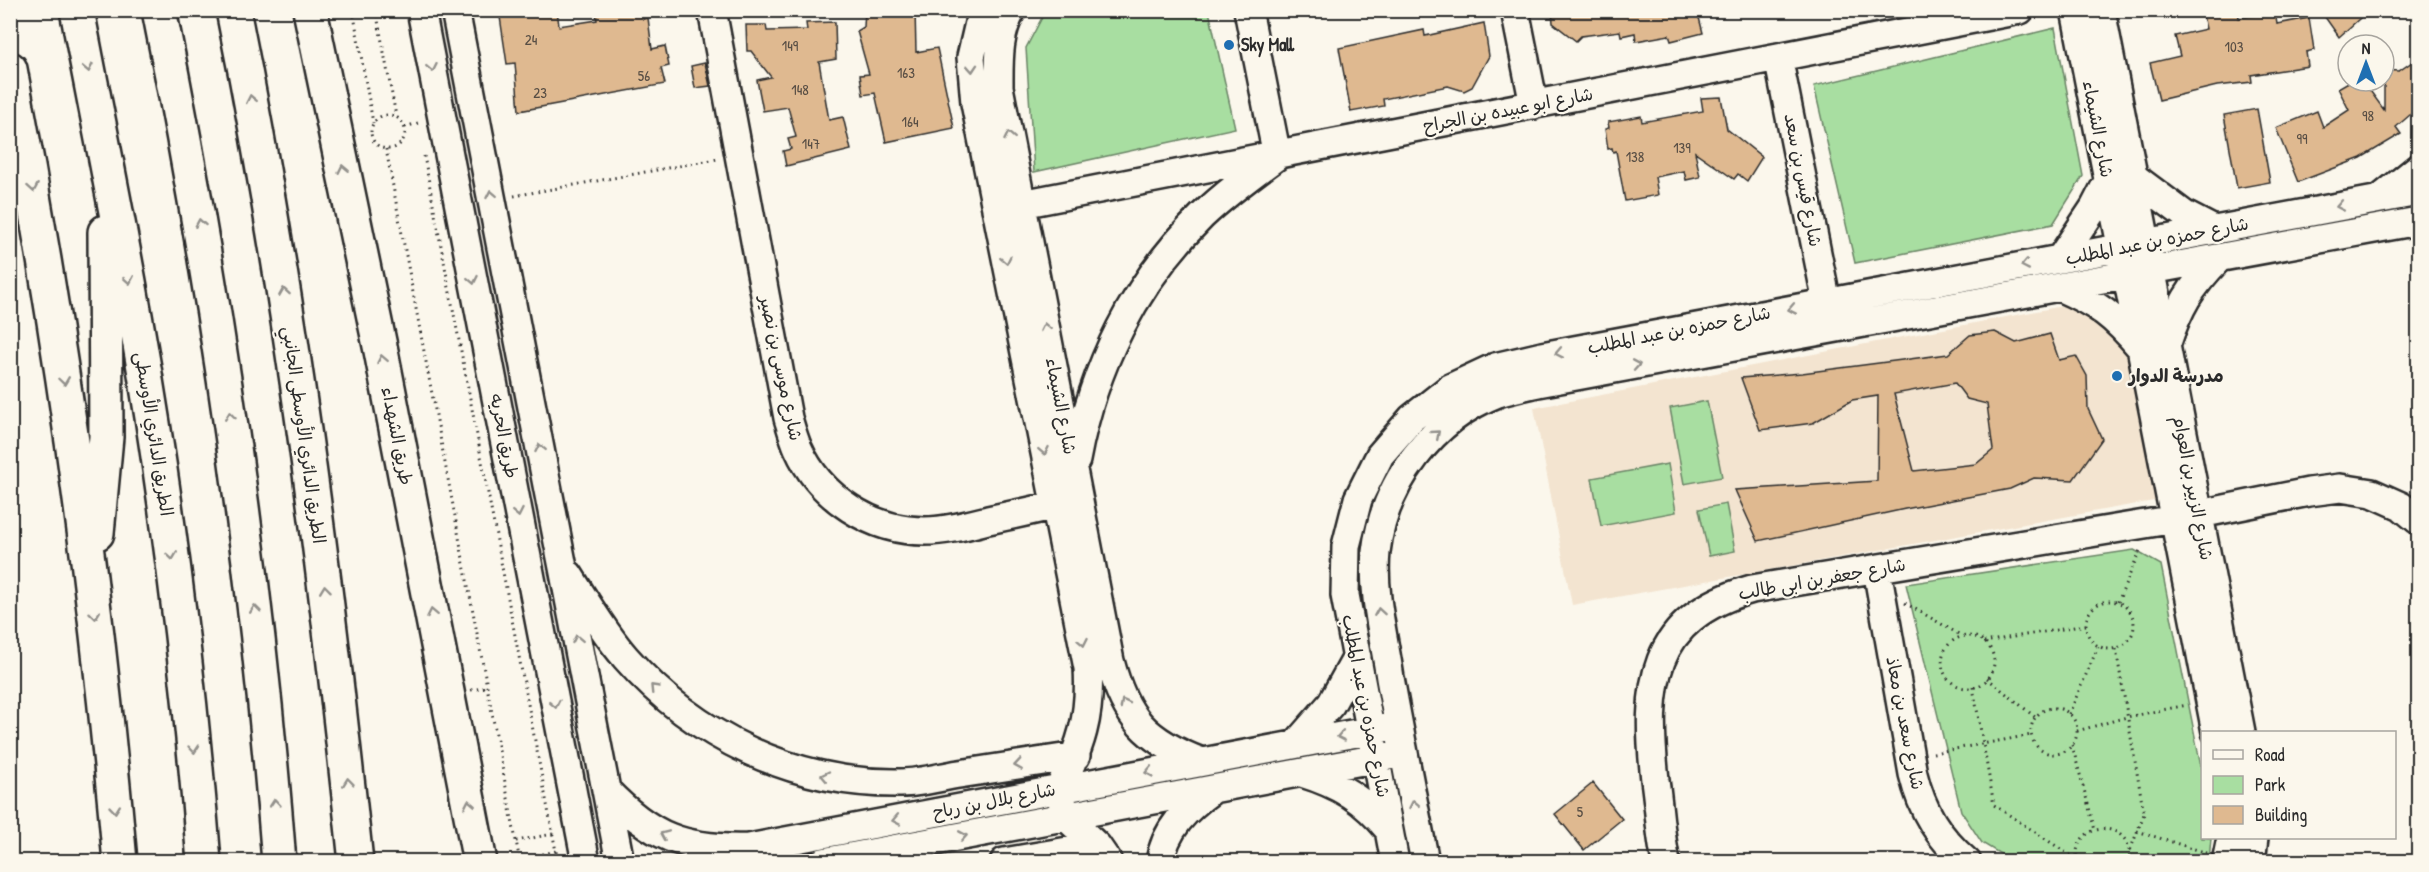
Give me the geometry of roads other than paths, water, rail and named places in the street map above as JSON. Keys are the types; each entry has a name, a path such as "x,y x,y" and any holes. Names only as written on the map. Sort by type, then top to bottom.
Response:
{"main road":[{"name":"الطريق الدائري الأوسطى","path":"77,10 137,328 164,494 186,671 204,861"},
{"path":"159,10 198,210 235,451 260,650 279,861"},
{"name":"الطريق الدائري الأوسطى الجانبي","path":"234,10 258,133 291,339 321,556 356,861"},
{"name":"طريق الشهداء","path":"310,10 381,351 480,861"},
{"path":"10,69 47,269 90,576 120,861"},
{"path":"90,576 100,507 106,437 106,164"},
{"path":"349,861 352,820"}],"street":[{"name":"طريق الحريه","path":"421,10 583,845"},
{"name":"طريق الحريه","path":"455,10 620,861"},
{"name":"شارع الشيماء","path":"982,10 971,57 975,103 1009,206 1074,473 1067,503 1117,689 1131,714 1150,736 1175,752 1202,762"},
{"name":"شارع الشيماء","path":"1012,10 1007,19 998,52 1009,206 1067,503 1088,668 1087,713 1076,756 1059,789"},
{"path":"1074,473 1083,425 1097,378 1116,334 1140,291 1169,252 1202,216 1277,156 1248,10"},
{"path":"1515,10 1534,105"},
{"name":"شارع ابو عبيده بن الجراح","path":"1009,206 1277,156 2020,10"},
{"name":"شارع الشيماء","path":"2075,10 2121,179 2134,245"},
{"name":"شارع الشيماء","path":"2101,10 2121,179"},
{"name":"شارع موسى بن نصير","path":"717,18 739,155 788,418 798,448 814,476 836,499 863,517 893,528 925,531 957,527 1067,503"},
{"name":"شارع قيس بن سعد","path":"1778,57 1827,303"},
{"path":"2379,199 2418,168"},
{"path":"2060,259 2089,217 2121,179 2214,230"},
{"name":"شارع حمزه بن عبد المطلب","path":"1395,861 1345,595 1346,546 1358,499 1380,455 1412,417 1450,388 1494,367 1523,360 2418,192"},
{"name":"شارع حمزه بن عبد المطلب","path":"1425,861 1398,724 1376,593 1376,552 1386,511 1403,473 1428,440 1460,413 1497,394 1538,383 2418,221"},
{"path":"2379,229 2418,242"},
{"path":"467,249 500,242"},
{"name":"شارع الزبير بن العوام","path":"2134,245 2154,348 2175,518 2216,731"},
{"path":"2059,287 2092,301 2154,348 2194,283 2219,258"},
{"name":"شارع جعفر بن ابى طالب","path":"1666,861 1651,738 1650,704 1655,677 1665,651 1681,628 1702,610 1726,597 1752,589 1879,578 2175,518 2340,488 2372,493 2402,506 2418,520"},
{"name":"شارع الزبير بن العوام","path":"2175,518 2241,731"},
{"path":"530,573 563,566 624,656 661,694 702,726 748,752 798,770 850,781 903,783 1076,756"},
{"name":"شارع سعد بن معاذ","path":"1879,578 1919,800 1931,823 1947,844 1967,861"},
{"path":"1296,744 1331,704 1357,657"},
{"name":"شارع بلال بن رباح","path":"606,790 629,813 655,831 685,844 717,849 748,848 1398,724"},
{"name":"شارع بلال بن رباح","path":"823,861 1404,754"},
{"path":"1301,773 1327,781 1351,793 1372,809 1389,830"},
{"path":"1059,789 1066,817 1102,854"},
{"path":"1160,861 1161,853 1173,826 1191,805 1215,789"},
{"path":"2234,855 2252,839"},
{"path":"1004,861 1102,854"}],"place":[{"name":"Sky Mall","path":"1229,45"},
{"name":"مدرسة الدوار","path":"2117,376"}]}
